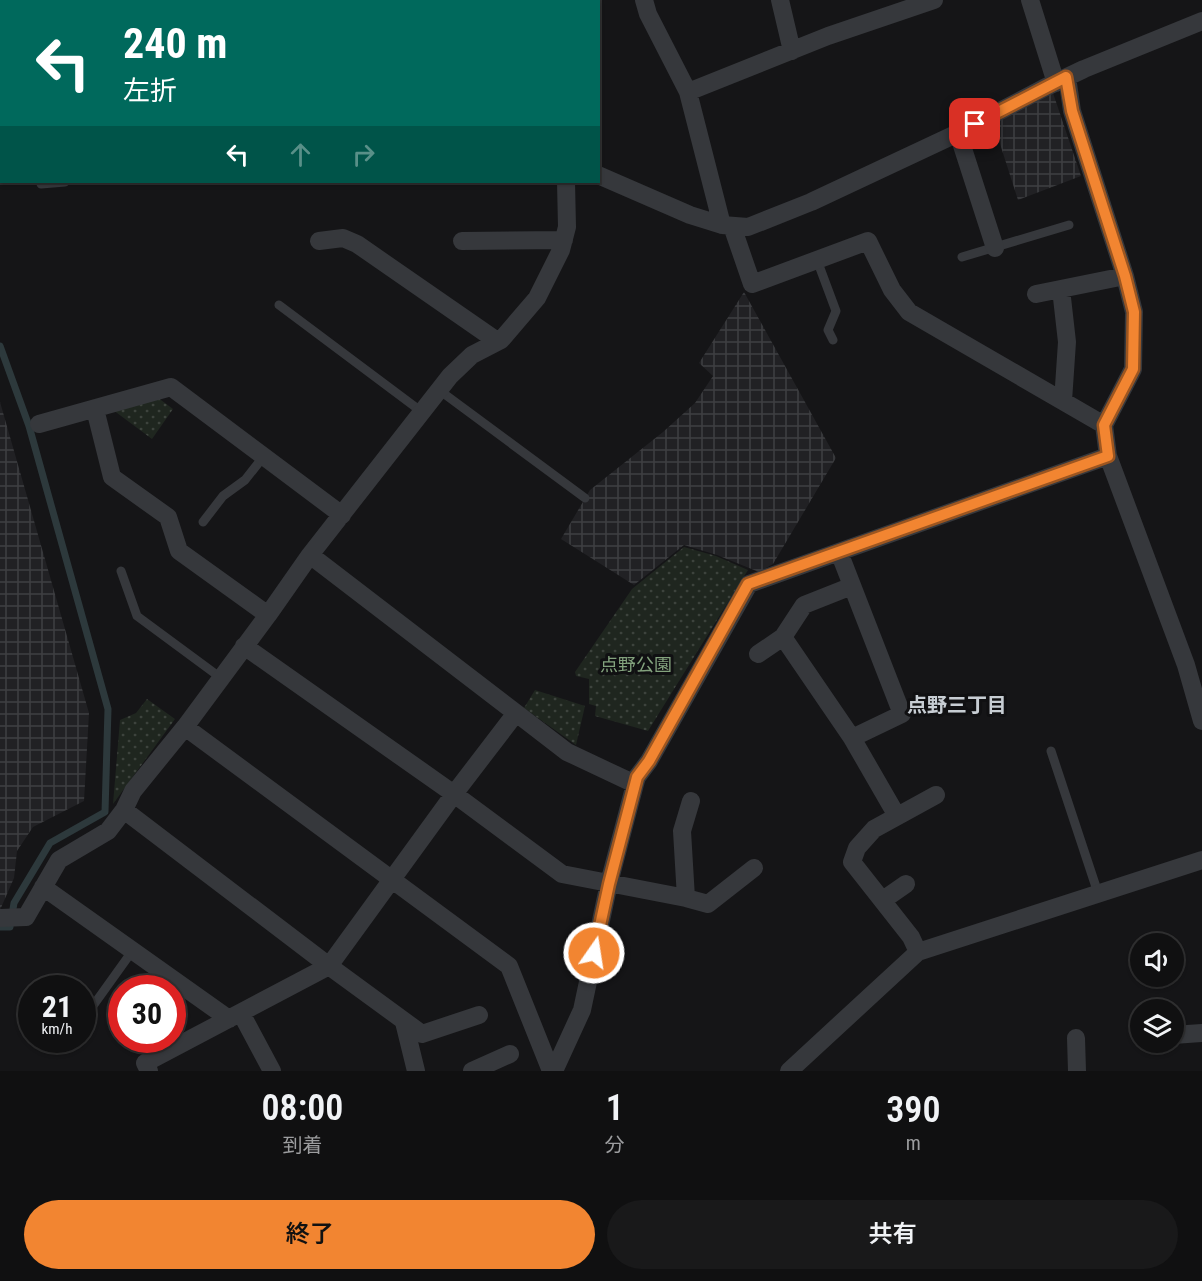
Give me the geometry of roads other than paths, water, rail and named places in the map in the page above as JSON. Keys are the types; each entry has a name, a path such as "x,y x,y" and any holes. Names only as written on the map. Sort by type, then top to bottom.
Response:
{"street":[{"path":"644,0 648,14 688,92 727,225 752,284 868,242 892,290 909,312 1104,425"},
{"path":"780,0 792,51"},
{"path":"688,92 828,36 934,0"},
{"path":"1030,0 1072,111 1125,276 1134,312 1133,369 1104,425 1108,456 1186,665 1196,681 1202,721"},
{"path":"600,176 690,215 727,225 748,227 801,206 958,133 1061,80 1202,21"},
{"path":"958,133 995,248"},
{"path":"8,918 26,917 59,860 108,831 124,810 133,791 221,678 310,555 450,376 472,355 501,340 537,298 564,240 567,227 566,183"},
{"path":"319,241 343,238 357,244 497,341"},
{"path":"462,241 564,240"},
{"path":"1036,294 1125,276"},
{"path":"1061,289 1067,342 1063,401"},
{"path":"39,424 171,387 342,515"},
{"path":"95,409 112,477 168,517 179,551 268,615"},
{"path":"552,1071 582,1010 609,884 637,777 649,761 748,584 1108,456"},
{"path":"839,552 902,714 852,738"},
{"path":"310,555 567,752 635,784"},
{"path":"758,654 783,637 804,605 852,586"},
{"path":"783,637 852,738 897,816"},
{"path":"244,646 454,794 562,874 708,904 754,868"},
{"path":"149,1071 145,1063 329,966 516,713"},
{"path":"184,727 509,966 552,1071"},
{"path":"918,952 912,937 852,862 856,848 874,829 936,795"},
{"path":"686,898 682,831 691,801"},
{"path":"124,810 422,1034 479,1016"},
{"path":"789,1071 918,952 1202,860"},
{"path":"883,900 906,884"},
{"path":"43,887 133,950 235,1016 272,1071"},
{"path":"404,1022 416,1071"},
{"path":"1184,1034 1202,1033"},
{"path":"1076,1038 1077,1071"},
{"path":"472,1071 510,1054"}],"lane":[{"path":"41,184 53,183"},
{"path":"962,257 1069,225"},
{"path":"817,260 836,311 828,330 833,340"},
{"path":"279,305 422,412"},
{"path":"439,390 585,498"},
{"path":"203,522 223,496 245,480 264,456"},
{"path":"121,571 137,616 221,678"},
{"path":"1051,751 1098,893"},
{"path":"96,1002 133,950"}],"waterway":[{"path":"0,346 29,426 108,709 105,812 50,843 14,903 10,927 0,927"}],"district":[{"name":"点野三丁目","path":"957,705"}],"park label":[{"name":"点野公園","path":"636,665"}]}
